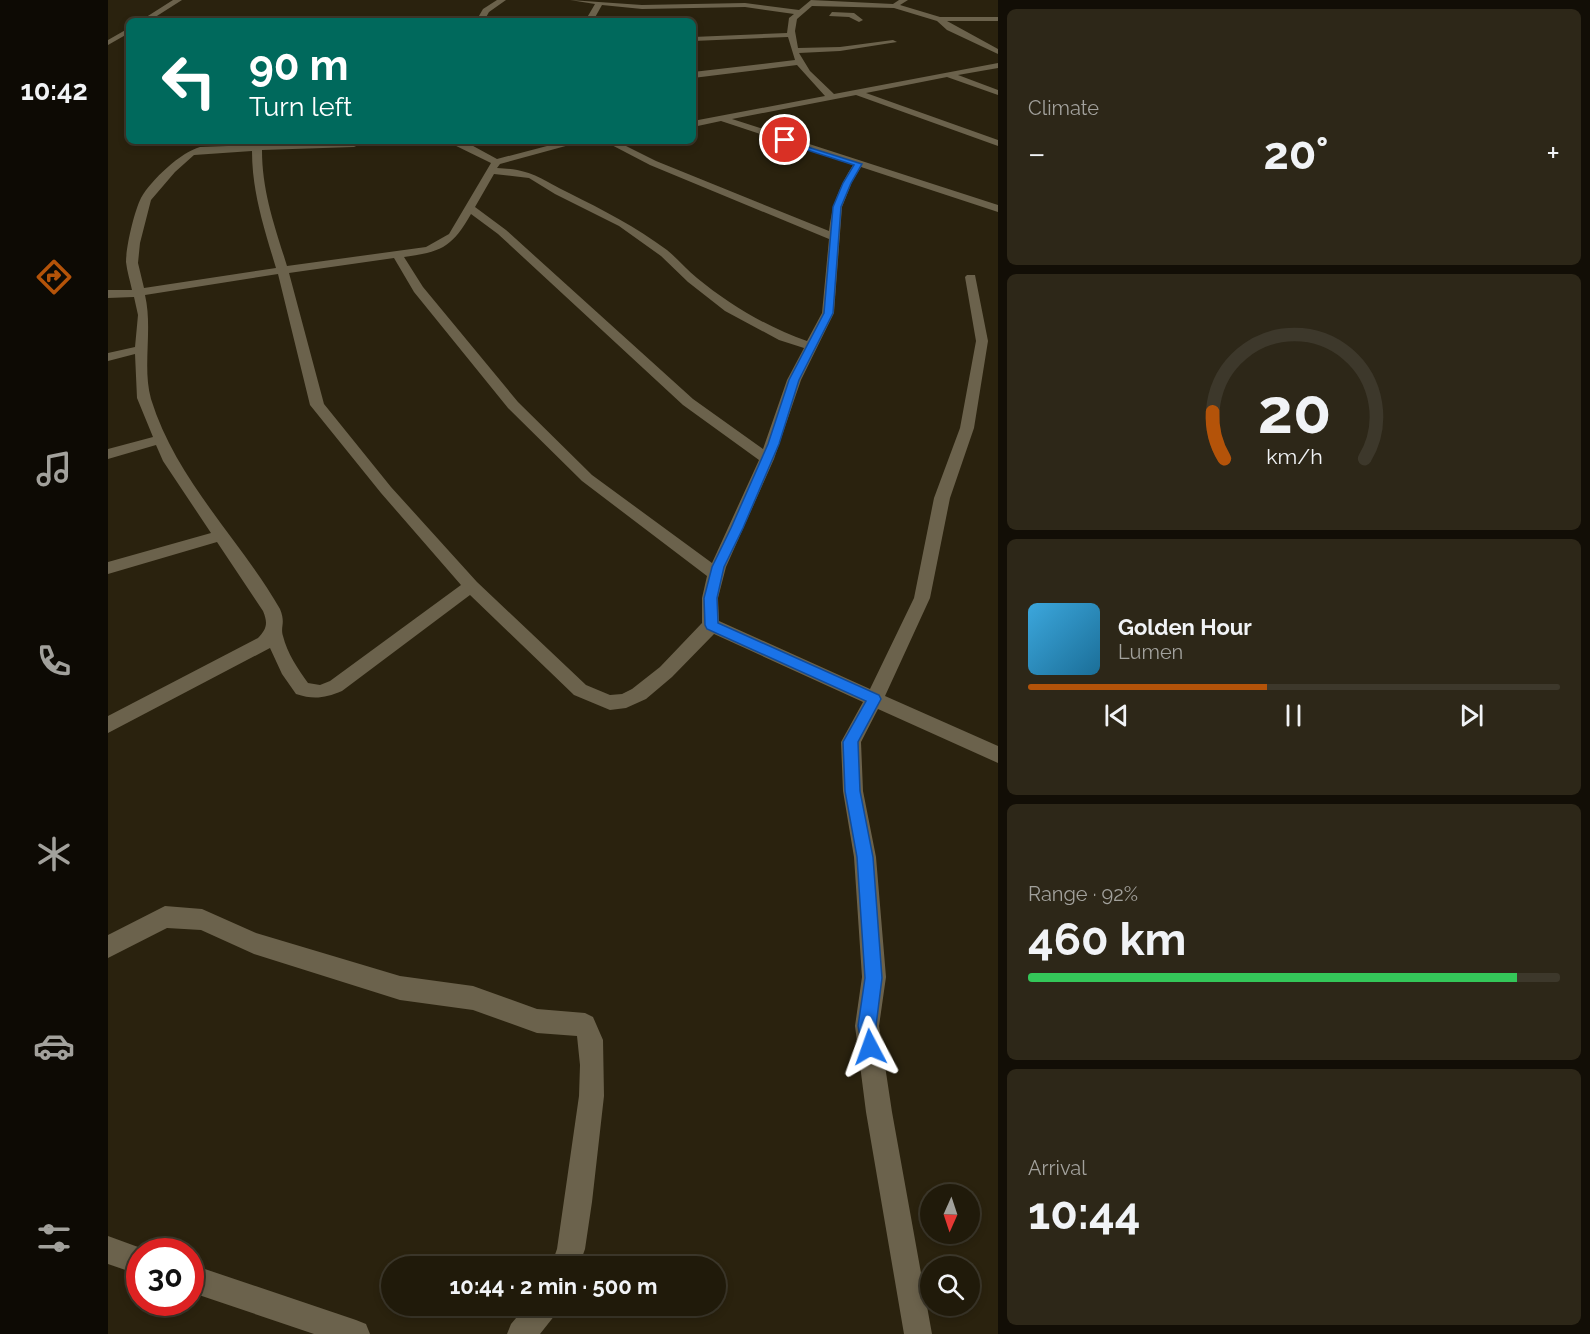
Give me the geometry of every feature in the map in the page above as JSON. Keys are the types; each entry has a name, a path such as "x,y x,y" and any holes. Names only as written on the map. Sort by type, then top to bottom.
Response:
{"street":[{"path":"149,18 178,0"},
{"path":"482,18 486,11 502,0"},
{"path":"574,0 642,7 754,6 811,15"},
{"path":"694,0 711,5"},
{"path":"894,6 905,0"},
{"path":"832,97 813,81 800,62 794,51 790,35 793,18 812,2 894,6 940,19 998,19"},
{"path":"591,18 599,4"},
{"path":"825,14 845,14 858,20"},
{"path":"940,19 950,28 998,52"},
{"path":"108,43 126,32"},
{"path":"696,39 790,35"},
{"path":"794,51 828,51 893,42"},
{"path":"696,75 800,62"},
{"path":"696,123 998,65"},
{"path":"948,75 998,93"},
{"path":"856,92 998,143"},
{"path":"722,118 998,209"},
{"path":"108,725 264,643 273,634 276,621 271,609 170,461 144,398 141,349 144,315 137,293 132,263 134,243 146,199 171,170 190,153 207,148 239,144 256,147 354,144"},
{"path":"462,144 493,167 533,176 559,192 623,224 665,254 692,280 729,308 783,337 812,347"},
{"path":"108,294 137,293 283,270 422,252 445,243 453,236 493,167 541,144"},
{"path":"615,144 653,163 834,237"},
{"path":"256,147 257,178 263,207 283,270 317,405 386,490 471,586 580,690 600,700 615,703 632,699 647,690 711,625 710,598 716,574 767,459 794,380 828,313 837,207 841,194 859,164"},
{"path":"470,208 502,232 688,402 767,459"},
{"path":"398,256 418,289 513,405 587,478 716,574"},
{"path":"918,1334 879,1112 867,1026 873,978 865,857 853,791 851,742 922,598 942,498 967,428 982,341 971,277"},
{"path":"108,357 141,349"},
{"path":"108,454 160,439"},
{"path":"108,568 221,535"},
{"path":"273,634 288,669 302,689 321,692 336,686 358,671 471,586"},
{"path":"711,625 998,755"},
{"path":"108,947 165,917 202,920 254,943 400,988 473,998 537,1021 585,1025 591,1034 593,1078 569,1256"},
{"path":"108,1250 126,1256"},
{"path":"204,1283 356,1334"},
{"path":"521,1334 535,1316"}],"route":[{"path":"785,140 859,164 841,194 837,207 828,313 794,380 773,444 718,567 710,598 711,625 874,699 851,742 853,791 865,857 873,978 867,1026 870,1047"}]}
